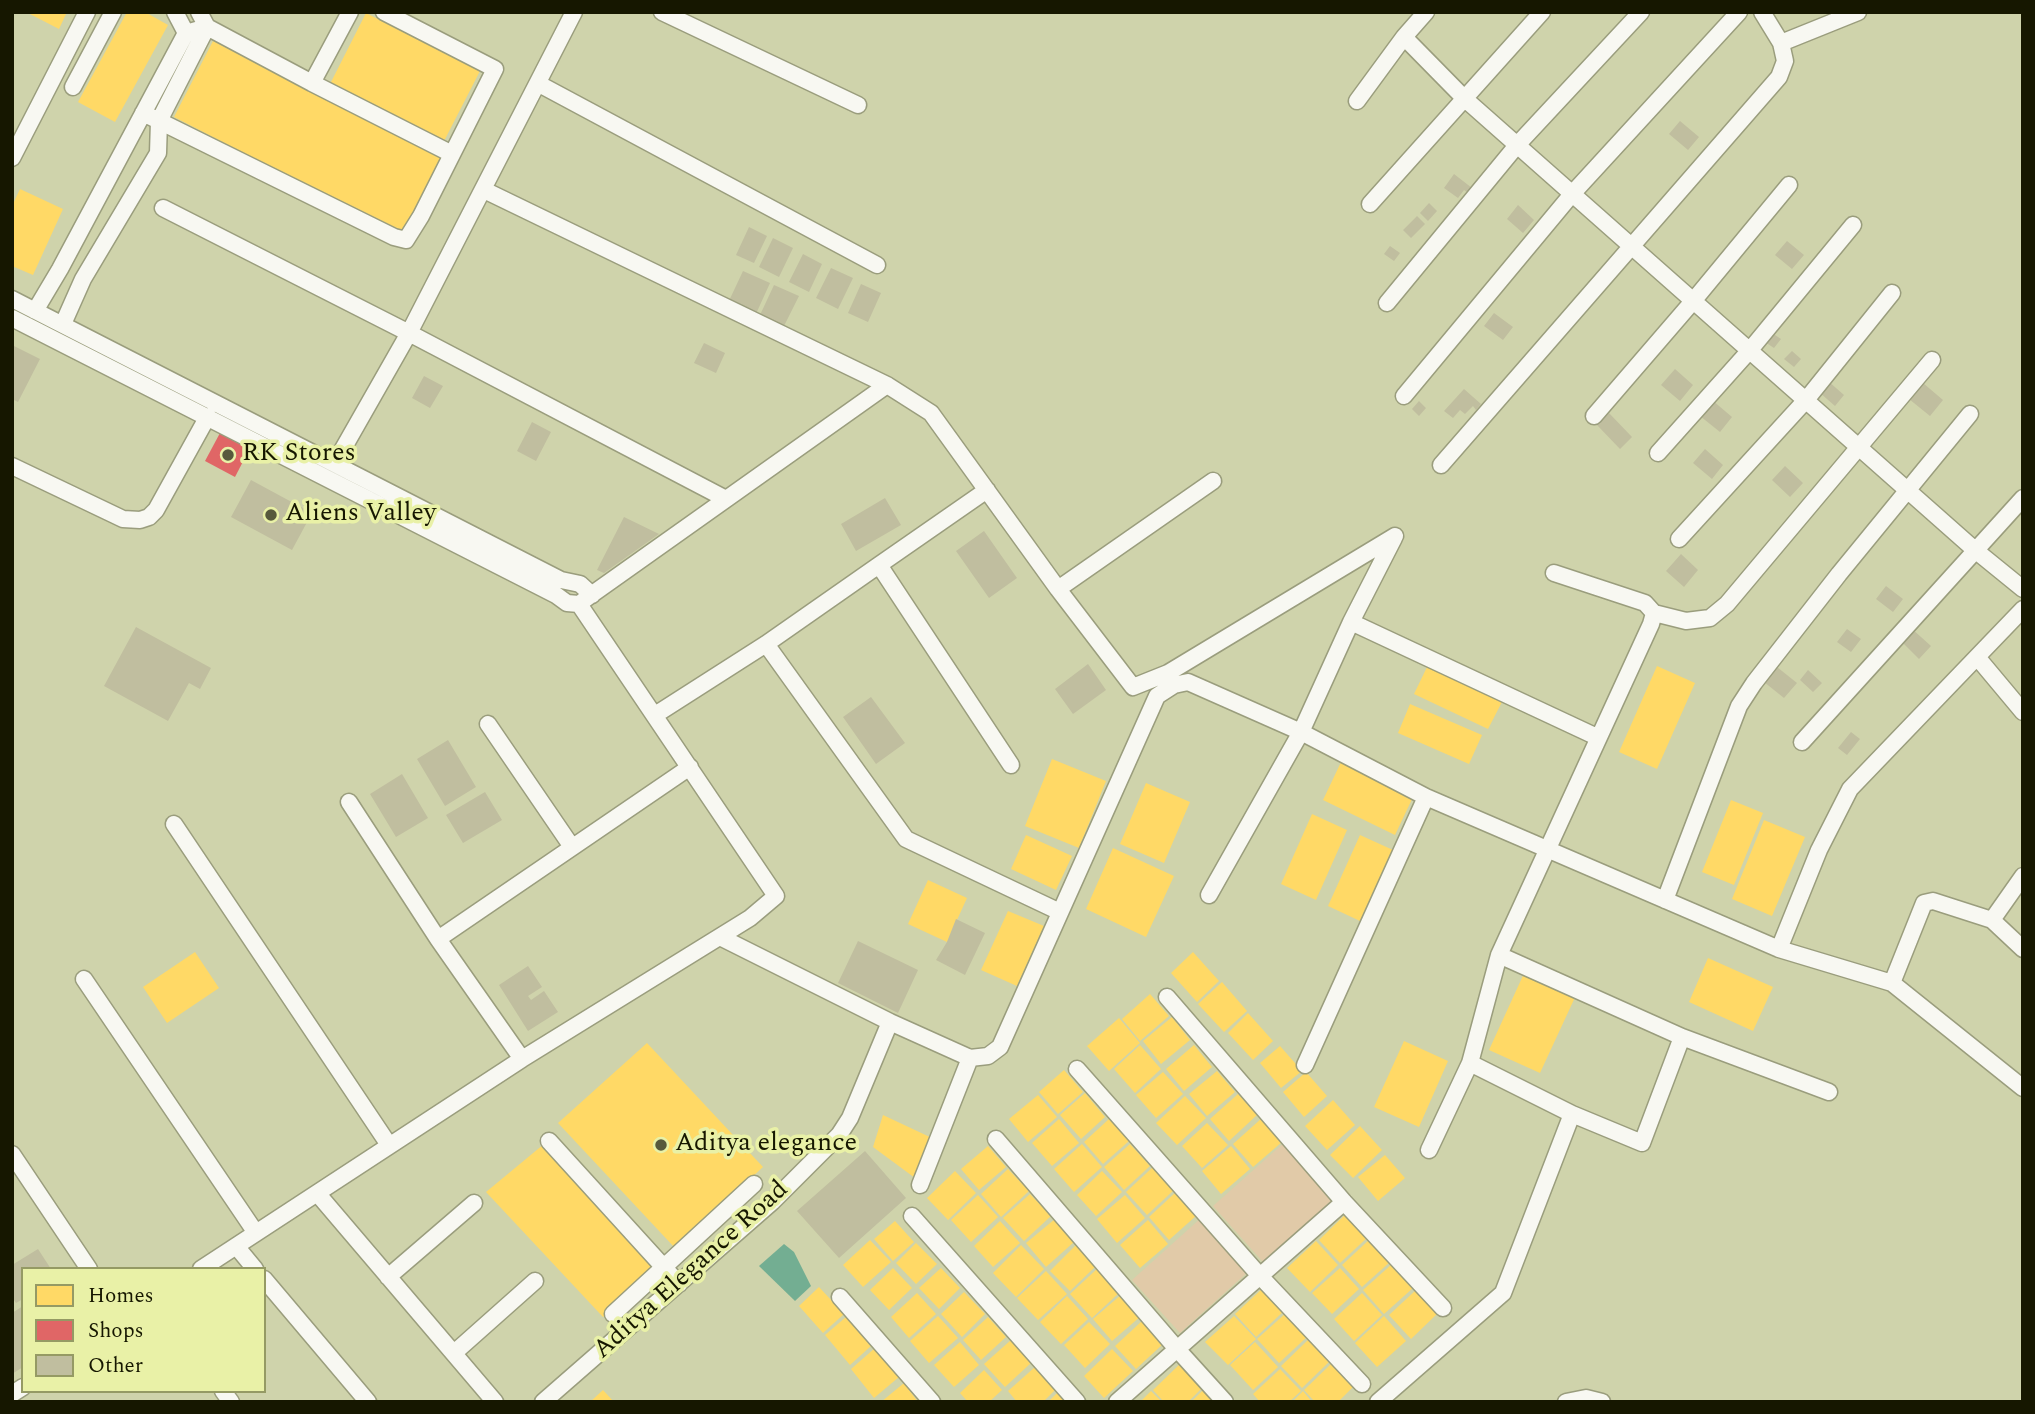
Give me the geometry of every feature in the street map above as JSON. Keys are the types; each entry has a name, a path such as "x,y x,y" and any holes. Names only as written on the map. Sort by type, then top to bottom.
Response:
{"street":[{"path":"12,158 87,12"},
{"path":"72,87 113,12"},
{"path":"175,12 187,33"},
{"path":"312,83 349,12"},
{"path":"143,113 401,240 406,240 495,69 410,18 384,12"},
{"path":"335,463 410,332 574,12"},
{"path":"662,12 858,105"},
{"path":"1357,101 1426,12"},
{"path":"1370,204 1542,12"},
{"path":"1387,303 1518,145 1641,12"},
{"path":"1404,396 1572,194 1739,12"},
{"path":"1441,466 1779,77 1785,61 1781,43 1762,12"},
{"path":"1781,43 1858,12"},
{"path":"35,311 187,33 203,20"},
{"path":"203,20 312,83 452,154"},
{"path":"63,324 83,279 158,153 159,121 203,20"},
{"path":"1404,37 1465,99 1975,550 2023,589"},
{"path":"539,84 877,265"},
{"path":"12,120 27,128"},
{"path":"1594,416 1789,185"},
{"path":"484,190 887,385 932,414 1058,589 1133,687 1168,673 1395,536 1350,622 1301,732 1209,895"},
{"path":"163,208 410,332 726,499"},
{"path":"1658,453 1750,350 1853,225"},
{"path":"1679,539 1806,400 1892,293"},
{"path":"12,299 335,463 558,587 567,603 585,599 887,385"},
{"path":"12,318 558,587"},
{"path":"1554,573 1644,603 1654,613 1686,621 1710,618 1727,604 1932,360"},
{"path":"1664,900 1740,706 1754,683 1839,573 1970,414"},
{"path":"12,466 123,519 140,520 149,517 156,510 208,416"},
{"path":"1058,589 1213,481"},
{"path":"655,715 766,644 987,490"},
{"path":"1802,742 2023,498"},
{"path":"879,565 1011,765"},
{"path":"204,1267 522,1059 750,918 776,896 655,715 585,599"},
{"path":"1779,949 1819,849 1850,789 2023,609"},
{"path":"1429,1150 1470,1063 1499,955 1654,613"},
{"path":"1350,622 1597,737"},
{"path":"766,644 906,839 1060,912"},
{"path":"1977,657 2023,712"},
{"path":"720,937 890,1022 970,1058 988,1056 1000,1047 1157,696 1174,685 1188,682 1301,732 1426,797 1664,900 1779,949 1892,982 2023,1088"},
{"path":"488,724 572,847"},
{"path":"438,939 690,767"},
{"path":"1305,1065 1426,797"},
{"path":"349,802 438,939 522,1059"},
{"path":"174,824 389,1145"},
{"path":"1992,920 2023,876"},
{"path":"1892,982 1924,904 1928,901 1992,920 2023,949"},
{"path":"1499,955 1682,1037 1829,1092"},
{"path":"85,979 256,1233"},
{"path":"1167,998 1344,1202 1443,1308"},
{"name":"Aditya Elegance Road","path":"543,1402 772,1202 839,1135 850,1118 890,1022"},
{"path":"1470,1063 1573,1114 1642,1143 1682,1037"},
{"path":"920,1185 970,1058"},
{"path":"1077,1069 1260,1276 1362,1384"},
{"path":"1378,1402 1503,1293 1573,1114"},
{"path":"996,1139 1225,1402"},
{"path":"549,1141 683,1280"},
{"path":"12,1154 88,1267"},
{"path":"613,1314 754,1184"},
{"path":"317,1193 495,1402"},
{"path":"1117,1402 1344,1202"},
{"path":"388,1277 474,1203"},
{"path":"912,1216 1077,1402"},
{"path":"236,1246 253,1267"},
{"path":"266,1281 368,1402"},
{"path":"454,1353 535,1281"},
{"path":"840,1297 932,1402"},
{"path":"1566,1402 1586,1398 1602,1402"}],"shaded area":[{"path":"1286,1141 1335,1198 1263,1262 1213,1206"},
{"path":"1201,1218 1249,1271 1180,1333 1132,1280"},
{"path":"784,1244 794,1252 811,1286 795,1301 759,1266"}],"building: Homes":[{"path":"26,12 67,12 59,29"},
{"path":"127,12 145,12 168,25 115,122 78,102"},
{"path":"366,13 480,71 442,145 329,86"},
{"path":"213,41 444,160 405,236 174,117"},
{"path":"20,189 63,209 33,275 12,266 12,206"},
{"path":"1428,665 1503,700 1488,729 1414,694"},
{"path":"1657,666 1695,683 1657,769 1619,752"},
{"path":"1410,704 1482,735 1469,764 1398,733"},
{"path":"1052,759 1106,781 1079,848 1025,826"},
{"path":"1342,760 1414,795 1395,835 1323,800"},
{"path":"1146,783 1190,802 1164,863 1120,844"},
{"path":"1731,800 1763,813 1734,885 1702,872"},
{"path":"1312,814 1347,830 1316,900 1281,884"},
{"path":"1764,820 1805,837 1772,916 1732,899"},
{"path":"1026,835 1072,856 1056,890 1011,869"},
{"path":"1360,835 1393,850 1360,921 1328,906"},
{"path":"1113,848 1174,876 1146,937 1086,909"},
{"path":"928,880 967,898 947,942 908,924"},
{"path":"1008,911 1044,926 1017,986 981,970"},
{"path":"195,952 219,988 167,1023 143,987"},
{"path":"1193,952 1219,981 1197,1002 1171,973"},
{"path":"1708,958 1773,987 1753,1031 1689,1002"},
{"path":"1526,969 1577,993 1540,1073 1489,1050"},
{"path":"1222,982 1247,1011 1224,1032 1198,1004"},
{"path":"1150,994 1169,1016 1140,1041 1122,1019"},
{"path":"1248,1013 1273,1041 1253,1060 1228,1033"},
{"path":"1172,1017 1190,1040 1161,1064 1143,1041"},
{"path":"1119,1018 1140,1043 1109,1071 1087,1046"},
{"path":"1404,1041 1448,1061 1419,1127 1374,1107"},
{"name":"Aditya elegance","path":"647,1043 763,1167 675,1248 558,1123"},
{"path":"1140,1045 1161,1069 1135,1093 1114,1069"},
{"path":"1194,1045 1212,1067 1184,1091 1166,1069"},
{"path":"1280,1046 1302,1071 1281,1088 1260,1063"},
{"path":"1064,1070 1083,1092 1058,1114 1039,1092"},
{"path":"1217,1071 1235,1092 1207,1116 1189,1094"},
{"path":"1163,1072 1183,1094 1156,1118 1136,1095"},
{"path":"1306,1072 1327,1096 1304,1117 1283,1092"},
{"path":"1085,1093 1105,1117 1081,1139 1060,1115"},
{"path":"1238,1094 1257,1115 1229,1141 1210,1119"},
{"path":"1038,1095 1057,1117 1028,1142 1009,1119"},
{"path":"1185,1096 1206,1118 1177,1145 1156,1123"},
{"path":"1333,1100 1355,1125 1327,1150 1305,1126"},
{"path":"883,1115 934,1139 915,1178 873,1147"},
{"path":"1262,1118 1282,1142 1253,1167 1233,1144"},
{"path":"1059,1119 1079,1143 1052,1166 1032,1143"},
{"path":"1109,1119 1129,1141 1103,1164 1084,1142"},
{"path":"1207,1123 1228,1145 1202,1168 1182,1146"},
{"path":"1360,1126 1382,1150 1353,1178 1330,1155"},
{"path":"544,1144 659,1267 603,1317 486,1192"},
{"path":"1082,1144 1102,1167 1074,1192 1054,1169"},
{"path":"1130,1144 1150,1166 1124,1190 1104,1167"},
{"path":"988,1146 1006,1167 979,1190 961,1169"},
{"path":"1231,1146 1250,1169 1221,1194 1202,1171"},
{"path":"1385,1155 1405,1178 1378,1201 1358,1177"},
{"path":"1153,1167 1174,1190 1147,1215 1126,1192"},
{"path":"1008,1169 1029,1191 1001,1217 981,1194"},
{"path":"955,1171 976,1193 948,1220 927,1198"},
{"path":"1102,1171 1122,1192 1096,1216 1077,1195"},
{"path":"1176,1192 1197,1215 1169,1240 1149,1217"},
{"path":"1030,1194 1051,1216 1024,1241 1003,1218"},
{"path":"978,1195 998,1217 971,1242 951,1220"},
{"path":"1125,1195 1145,1218 1117,1243 1097,1219"},
{"path":"1347,1213 1369,1236 1340,1263 1319,1240"},
{"path":"1055,1219 1074,1242 1046,1267 1026,1243"},
{"path":"1148,1220 1168,1244 1140,1268 1120,1245"},
{"path":"895,1221 914,1242 893,1261 874,1239"},
{"path":"1000,1221 1020,1243 993,1267 974,1246"},
{"path":"1370,1239 1390,1262 1362,1287 1342,1265"},
{"path":"870,1240 891,1262 863,1287 843,1265"},
{"path":"1316,1241 1338,1265 1310,1292 1287,1268"},
{"path":"916,1243 937,1264 916,1284 896,1263"},
{"path":"1021,1245 1044,1269 1016,1297 993,1273"},
{"path":"1076,1245 1096,1266 1070,1291 1050,1271"},
{"path":"1392,1264 1413,1288 1384,1314 1363,1290"},
{"path":"893,1268 912,1288 889,1310 870,1290"},
{"path":"941,1268 960,1288 939,1309 919,1288"},
{"path":"1098,1268 1120,1292 1092,1318 1070,1294"},
{"path":"1340,1268 1359,1289 1332,1314 1312,1293"},
{"path":"1046,1271 1067,1294 1038,1320 1017,1298"},
{"path":"819,1287 844,1314 823,1333 799,1306"},
{"path":"1263,1288 1284,1311 1256,1337 1235,1314"},
{"path":"1416,1290 1438,1313 1411,1339 1389,1315"},
{"path":"964,1292 985,1314 962,1337 941,1314"},
{"path":"917,1293 936,1314 909,1338 891,1317"},
{"path":"1362,1293 1382,1315 1354,1341 1334,1319"},
{"path":"1122,1294 1141,1316 1112,1341 1093,1319"},
{"path":"1067,1296 1088,1319 1061,1344 1040,1322"},
{"path":"1286,1313 1308,1336 1279,1363 1257,1339"},
{"path":"938,1316 958,1338 929,1363 910,1341"},
{"path":"1234,1316 1256,1339 1228,1365 1205,1342"},
{"path":"1384,1316 1406,1341 1377,1367 1355,1343"},
{"path":"846,1317 871,1346 850,1365 825,1335"},
{"path":"988,1317 1006,1337 981,1360 963,1340"},
{"path":"1142,1321 1163,1344 1136,1369 1115,1346"},
{"path":"1089,1322 1110,1344 1085,1368 1064,1345"},
{"path":"1011,1340 1032,1362 1005,1387 984,1364"},
{"path":"1308,1340 1329,1362 1302,1388 1281,1366"},
{"path":"960,1342 979,1365 954,1387 934,1365"},
{"path":"1255,1342 1278,1367 1253,1390 1230,1365"},
{"path":"875,1348 899,1377 874,1398 851,1369"},
{"path":"1112,1349 1133,1371 1104,1398 1084,1376"},
{"path":"1181,1363 1204,1386 1188,1402 1164,1402 1153,1390"},
{"path":"1332,1363 1354,1386 1338,1402 1315,1402 1304,1390"},
{"path":"1035,1367 1055,1390 1043,1402 1017,1402 1008,1391"},
{"path":"1280,1369 1301,1391 1289,1402 1260,1402 1253,1394"},
{"path":"984,1370 1002,1390 989,1402 968,1402 960,1393"},
{"path":"904,1383 918,1402 881,1402"},
{"path":"1205,1388 1219,1402 1191,1402"},
{"path":"603,1390 614,1402 590,1402"},
{"path":"1151,1391 1162,1402 1140,1402"},
{"path":"1303,1391 1312,1402 1292,1402"},
{"path":"1058,1392 1067,1402 1048,1402"}],"building: Shops":[{"name":"RK Stores","path":"220,433 250,448 235,477 205,461"}],"building: Other":[{"path":"1680,121 1699,137 1688,150 1669,134"},
{"path":"1454,174 1472,188 1468,193 1464,190 1458,198 1444,188"},
{"path":"1429,203 1437,211 1428,221 1420,213"},
{"path":"1518,205 1534,220 1523,233 1507,219"},
{"path":"1417,216 1425,224 1411,238 1403,230"},
{"path":"749,227 767,236 754,263 736,255"},
{"path":"773,238 793,248 779,277 759,267"},
{"path":"1787,241 1804,255 1792,269 1775,255"},
{"path":"1390,246 1400,253 1394,261 1384,254"},
{"path":"803,254 822,264 809,292 789,282"},
{"path":"831,268 853,278 838,309 816,298"},
{"path":"743,271 770,283 755,316 728,303"},
{"path":"861,284 881,293 868,322 848,313"},
{"path":"774,285 799,296 784,326 760,315"},
{"path":"1494,313 1513,327 1503,340 1484,326"},
{"path":"1772,333 1781,339 1774,348 1765,342"},
{"path":"704,343 725,353 716,373 694,363"},
{"path":"14,346 40,359 18,402 12,399"},
{"path":"1792,351 1801,359 1794,367 1784,359"},
{"path":"1675,369 1693,385 1680,401 1661,385"},
{"path":"424,376 443,386 430,408 412,398"},
{"path":"1828,381 1844,395 1835,406 1819,392"},
{"path":"1923,383 1943,400 1930,416 1909,399"},
{"path":"1464,389 1481,404 1476,410 1473,406 1465,414 1460,410 1453,418 1444,411"},
{"path":"1712,400 1732,417 1720,432 1700,416"},
{"path":"1419,401 1426,408 1419,416 1412,409"},
{"path":"1609,413 1632,437 1620,449 1597,425"},
{"path":"532,422 551,432 536,461 517,451"},
{"path":"1705,449 1723,465 1712,479 1693,463"},
{"path":"1785,466 1803,483 1790,497 1772,480"},
{"name":"Aliens Valley","path":"251,480 312,513 292,550 231,517"},
{"path":"885,498 901,525 856,551 841,524"},
{"path":"624,517 659,534 604,573 597,570"},
{"path":"984,531 1017,578 989,598 956,551"},
{"path":"1681,554 1698,570 1684,587 1666,571"},
{"path":"1886,586 1903,599 1893,612 1876,599"},
{"path":"136,627 211,668 200,689 189,683 168,721 104,686"},
{"path":"1911,628 1931,646 1919,659 1900,640"},
{"path":"1847,629 1861,639 1851,652 1837,642"},
{"path":"1088,664 1106,690 1073,714 1055,689"},
{"path":"1777,667 1797,683 1784,698 1764,682"},
{"path":"1808,670 1822,683 1813,692 1800,680"},
{"path":"871,697 905,743 876,764 843,717"},
{"path":"1851,732 1860,739 1847,755 1838,748"},
{"path":"448,740 476,787 445,806 417,759"},
{"path":"402,774 428,818 396,837 370,794"},
{"path":"485,792 502,820 463,843 446,815"},
{"path":"956,919 985,933 965,975 936,960"},
{"path":"858,941 918,970 898,1013 838,983"},
{"path":"528,966 542,987 528,996 531,1000 544,991 558,1012 528,1031 499,985"},
{"path":"865,1151 906,1198 839,1258 797,1211"},
{"path":"38,1249 50,1267 21,1267 21,1300 16,1303 12,1297 12,1265"},
{"path":"21,1307 21,1368 12,1374 12,1313"}],"place":[{"name":"RK Stores","path":"228,455"},
{"name":"Aliens Valley","path":"271,515"},
{"name":"Aditya elegance","path":"661,1145"}]}
